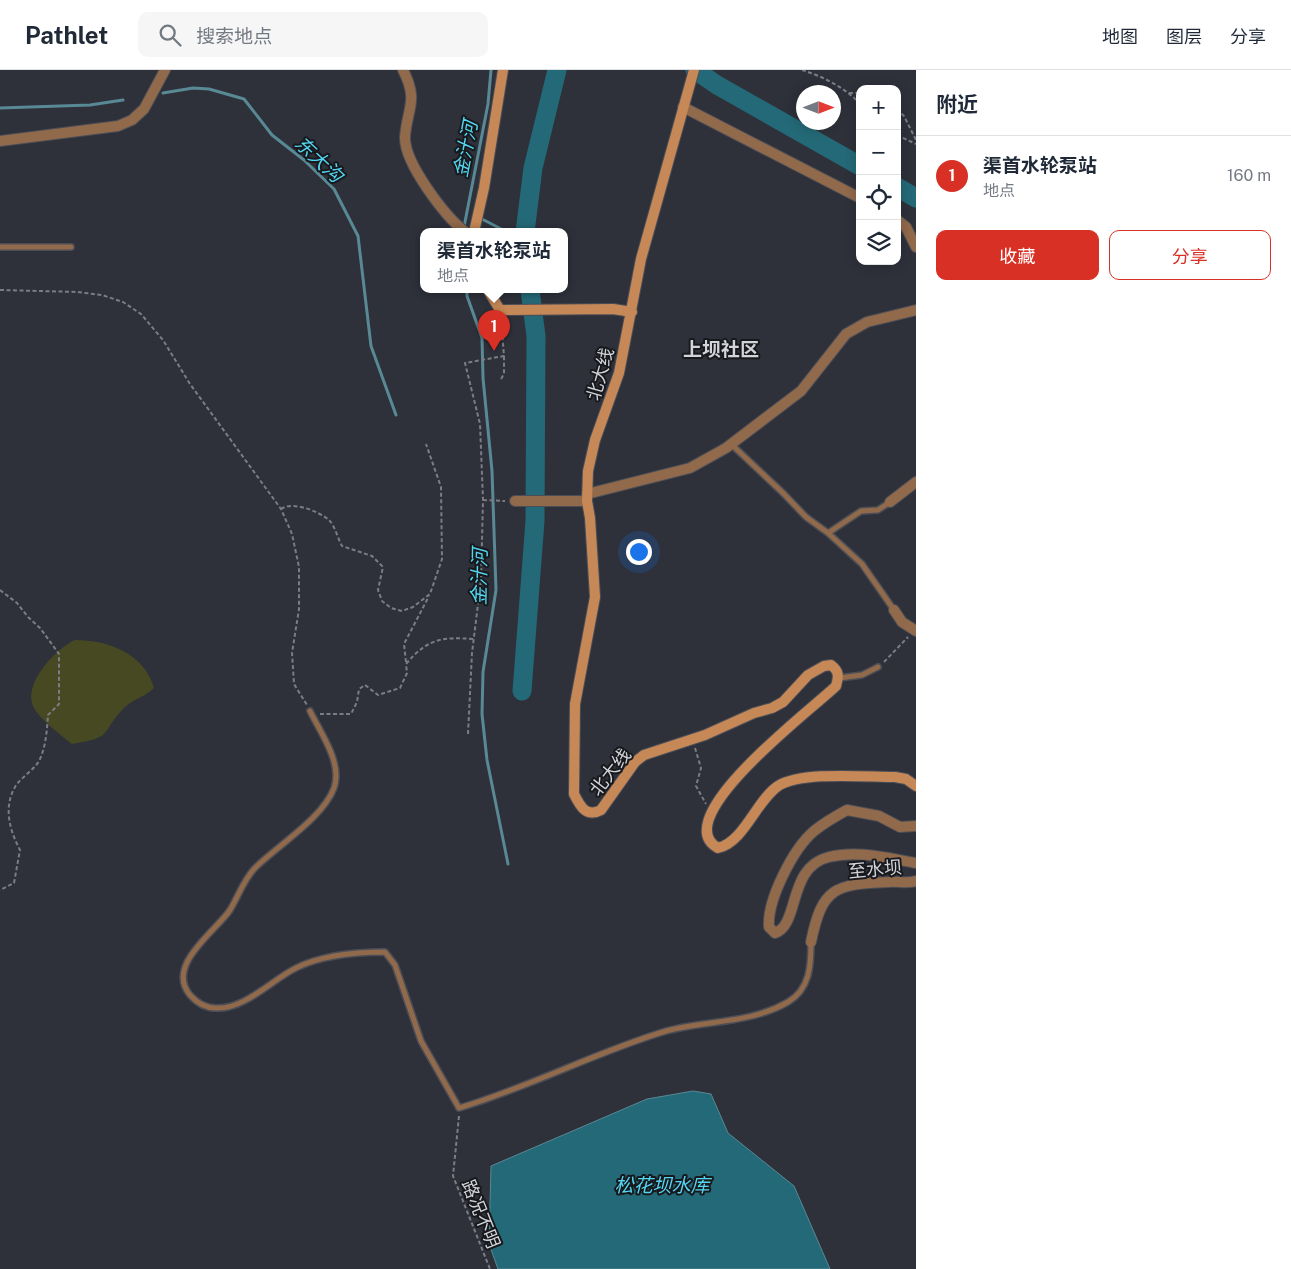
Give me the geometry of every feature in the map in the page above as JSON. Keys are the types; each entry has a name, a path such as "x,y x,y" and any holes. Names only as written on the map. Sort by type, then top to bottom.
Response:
{"street":[{"path":"0,141 118,126 132,120 144,110 165,70"},
{"path":"403,70 411,88 411,110 405,137 408,157 460,228"},
{"path":"474,228 484,188 503,70"},
{"name":"北大线","path":"694,70 641,259 620,373 595,440 588,471 587,497 595,597 575,704 574,794 579,805 586,812 594,814 601,810 635,762 644,755 692,739 783,702 808,675 824,666 831,665 837,670 839,678"},
{"path":"684,105 856,196"},
{"path":"901,223 906,227 916,246"},
{"path":"490,293 500,310 613,309 632,312"},
{"path":"515,501 565,501 587,497 690,468 731,444 801,391 846,334 867,322 916,310"},
{"path":"890,502 916,482"},
{"path":"894,610 902,622 915,630"},
{"path":"839,678 830,692 754,756 711,813 708,820 708,836 711,844 718,848 733,841 766,797 778,786 793,780 810,777 895,777 906,779 916,786"},
{"path":"916,826 900,827 879,816 847,810 814,831 784,873 772,904 769,928 775,933 783,930 788,923 796,890 814,864 828,857 867,854 916,863"},
{"name":"至水坝","path":"811,942 822,903 834,891 868,883 916,881"}],"lane":[{"path":"0,247 71,247"},
{"path":"731,444 806,517 828,533 862,564 894,610"},
{"path":"828,533 861,511 878,510 890,502"},
{"path":"839,678 862,675 878,667"},
{"path":"310,711 334,761 335,786 330,797 298,832 254,869 229,912 197,945 186,967 184,979 187,991 195,1001 206,1007 219,1009 250,999 297,968 345,955 385,952 395,965 421,1041 459,1108 667,1031 745,1019 788,1002 804,987 811,970 811,942"}],"path":[{"path":"802,70 819,75 856,101"},
{"path":"846,93 856,94"},
{"path":"901,113 916,140"},
{"path":"901,137 916,144"},
{"path":"0,290 77,292 102,295 123,302 141,314 163,340 211,414 281,509 292,534 299,566 299,609 292,654 294,684 310,711 324,715 351,714 357,702 359,688 365,685 378,695 400,688 407,673 404,644 430,594 442,559 441,487 426,444"},
{"path":"500,310 504,356 504,374 501,379"},
{"path":"468,734 474,638 482,580 482,500 480,424 465,362 504,356"},
{"path":"482,500 497,500"},
{"path":"281,509 287,505 298,504 329,521 342,546 372,556 383,567 378,590 382,601 391,608 402,611 413,607 430,594"},
{"path":"0,590 17,603 51,640 59,654 58,704 48,715 47,731 39,761 15,786 10,803 8,820 20,850 14,883 0,890"},
{"path":"878,667 892,656 915,630"},
{"path":"406,664 419,648 446,637 474,638"},
{"path":"692,739 701,768 696,786 711,813"},
{"name":"路况不明","path":"459,1108 453,1176 490,1269"}],"green space":[{"path":"75,640 112,646 133,657 149,676 154,688 124,708 101,736 86,742 72,744 38,714 32,703 31,694 38,675 44,666 60,650"}],"water":[{"name":"松花坝水库","path":"693,1091 711,1094 728,1133 794,1186 830,1269 498,1269 489,1244 491,1166 647,1099"}],"waterway":[{"name":"金汁河","path":"464,227 488,104 491,70"},
{"path":"526,228 533,168 557,70"},
{"path":"695,70 717,85 856,164"},
{"name":"东大沟","path":"163,93 193,88 209,89 244,99 272,135 304,160 334,189 358,236 371,346 396,415"},
{"name":"东大沟","path":"0,108 90,105 123,100"},
{"path":"901,189 916,198"},
{"path":"480,218 499,228"},
{"name":"金汁河","path":"467,293 482,338 483,378 492,471 496,590 483,672 482,714 487,760 508,864"},
{"path":"522,691 535,521 536,336 530,293"}],"place":[{"name":"渠首水轮泵站","path":"494,351"}],"district":[{"name":"上坝社区","path":"721,349"}]}
